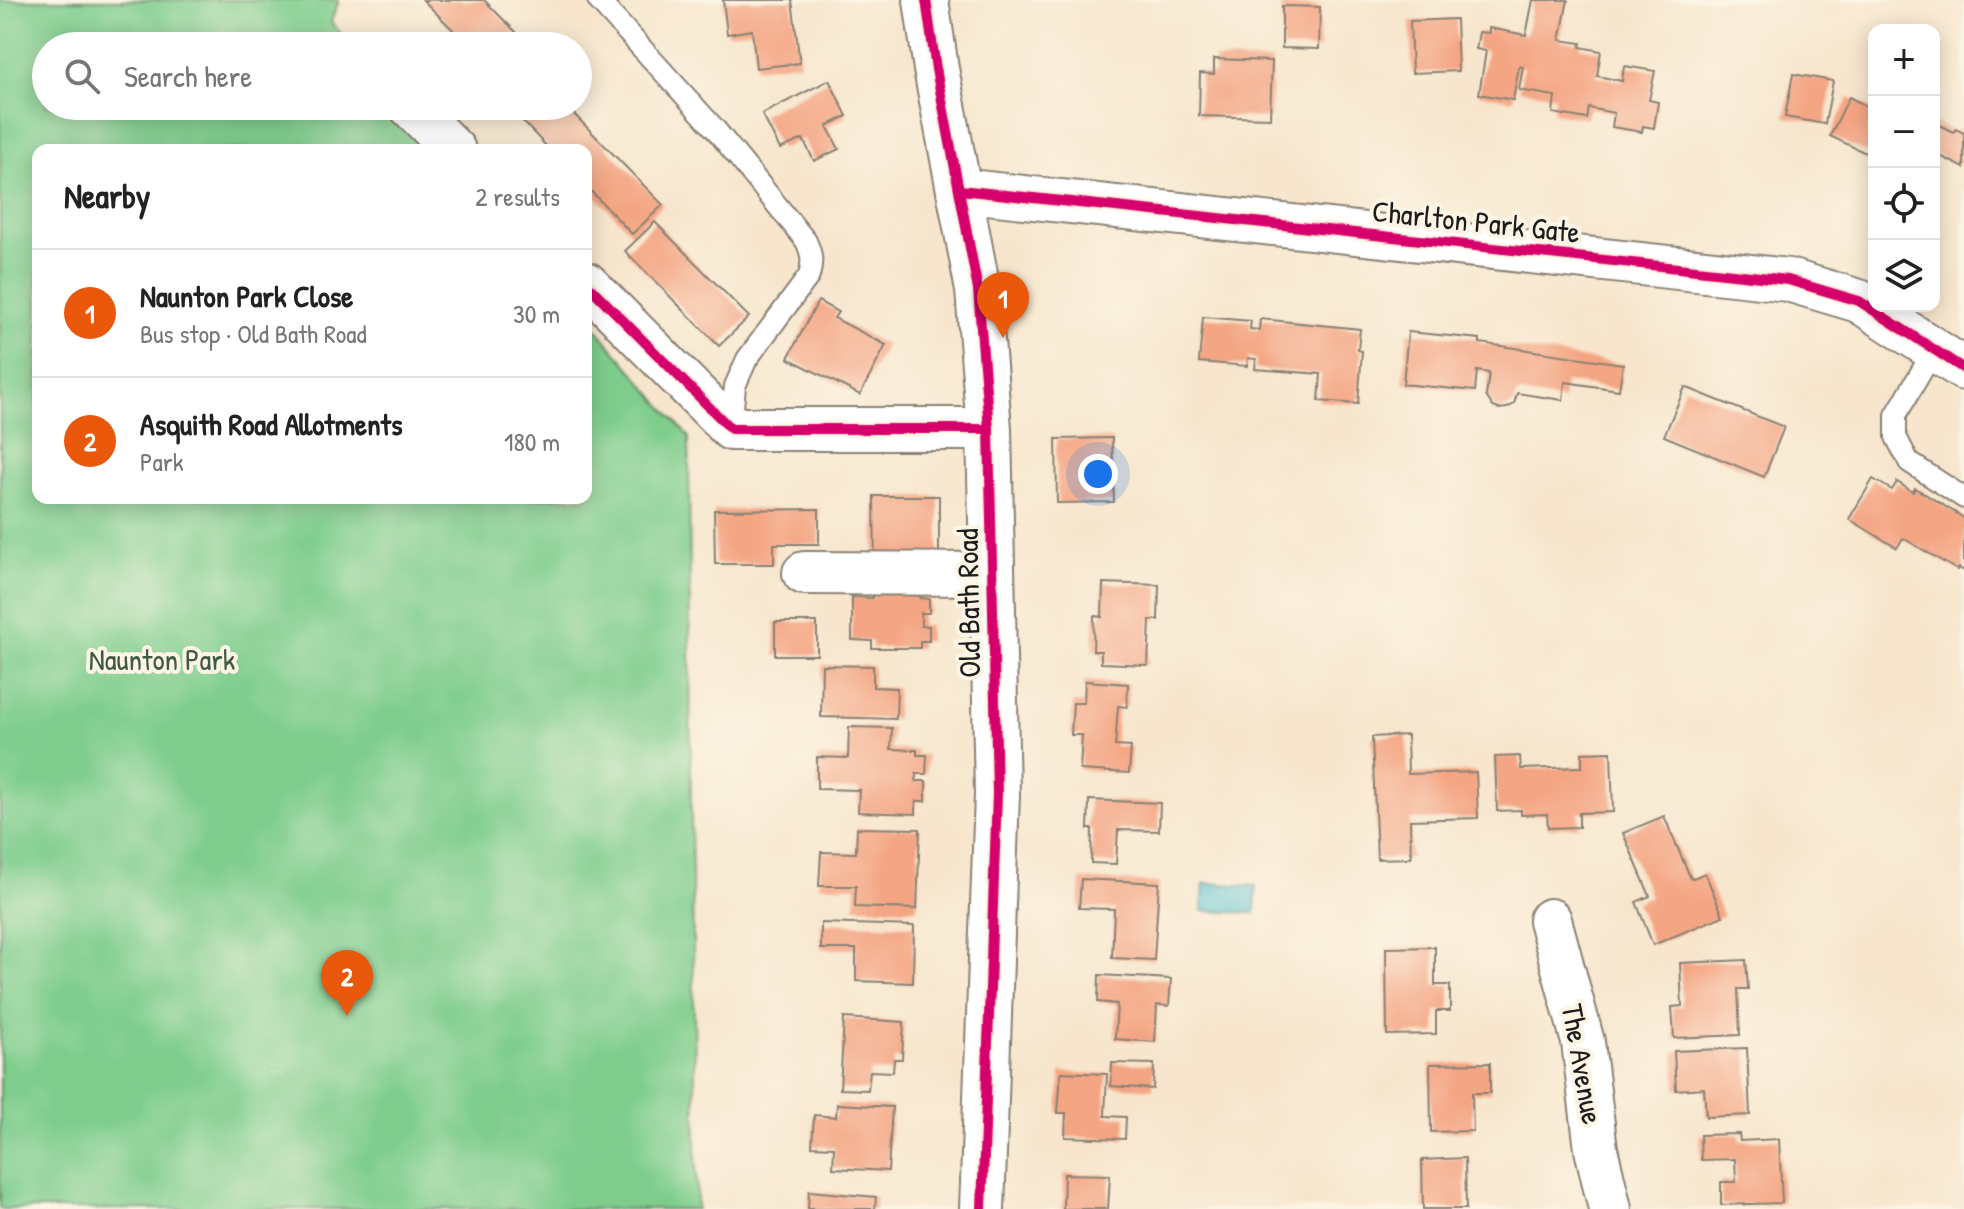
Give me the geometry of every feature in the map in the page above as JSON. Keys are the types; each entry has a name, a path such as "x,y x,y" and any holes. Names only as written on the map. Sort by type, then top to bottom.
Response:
{"street":[{"name":"Old Bath Road","path":"926,0 978,290 989,429 997,794 982,1209"},
{"path":"424,120 448,144"},
{"name":"Charlton Park Gate","path":"960,190 1788,280 1859,301 1949,360"},
{"path":"592,289 731,429 989,429"},
{"path":"804,573 993,574"},
{"name":"The Avenue","path":"1550,920 1583,1042 1596,1149 1610,1209"}],"lane":[{"path":"598,0 716,130 812,252 813,265 809,276 747,359 735,386 731,429"},
{"path":"1949,360 1896,415 1896,437 1909,462 1964,498"}],"green space":[{"name":"Naunton Park","path":"0,0 339,0 331,22 340,32 32,32 32,120 415,120 436,144 32,144 32,504 592,504 592,324 689,437 697,1209 0,1209"}],"water":[{"path":"1204,883 1256,886 1255,913 1202,911"}],"building":[{"path":"423,0 484,0 516,32 455,32"},
{"path":"723,0 792,0 800,63 756,68 752,30 727,34"},
{"path":"1533,0 1568,0 1560,40 1581,43 1580,47 1601,51 1597,76 1622,81 1624,66 1655,71 1649,100 1658,102 1654,128 1643,126 1642,132 1612,127 1614,113 1589,108 1587,119 1553,113 1555,96 1519,90 1523,67 1519,66 1513,100 1479,94 1486,51 1476,49 1479,32 1489,33 1489,28 1526,35"},
{"path":"1282,6 1320,7 1319,49 1282,48"},
{"path":"1456,19 1458,71 1412,73 1410,21"},
{"path":"1214,59 1272,61 1270,118 1199,116 1200,73 1214,74"},
{"path":"1793,74 1833,81 1825,124 1785,117"},
{"path":"829,80 847,116 827,126 839,149 814,161 803,139 780,149 762,114"},
{"path":"1849,97 1868,107 1868,154 1830,136"},
{"path":"521,120 580,120 663,205 632,234 592,192 592,144 544,144"},
{"path":"1940,125 1964,133 1964,168 1940,156"},
{"path":"655,222 749,317 719,346 625,251"},
{"path":"818,301 838,312 834,318 886,345 860,395 788,358"},
{"path":"1203,317 1251,321 1250,329 1259,330 1260,319 1360,329 1358,350 1362,351 1358,404 1319,401 1321,374 1255,369 1256,359 1248,358 1247,366 1199,362"},
{"path":"1408,332 1480,339 1480,343 1623,364 1619,390 1565,382 1563,400 1517,393 1514,404 1499,409 1493,407 1486,396 1489,373 1477,371 1475,391 1403,384"},
{"path":"1685,387 1784,427 1764,477 1664,436"},
{"path":"1112,438 1114,502 1057,503 1056,439"},
{"path":"1873,479 1892,490 1897,482 1913,492 1915,488 1964,518 1964,571 1957,570 1903,538 1897,548 1849,519"},
{"path":"874,496 939,496 939,564 875,564"},
{"path":"819,509 819,544 774,544 774,564 715,564 714,510"},
{"path":"1103,583 1159,585 1158,620 1150,620 1148,665 1101,663 1101,651 1093,651 1094,616 1102,617"},
{"path":"873,590 920,591 920,598 929,599 929,613 921,613 921,626 929,626 929,641 920,641 920,648 872,648 872,641 852,640 852,597 873,598"},
{"path":"775,622 817,622 817,655 775,655"},
{"path":"822,665 873,666 873,687 897,688 896,719 821,717"},
{"path":"1085,681 1128,684 1127,707 1118,706 1115,746 1131,747 1129,773 1080,770 1082,735 1071,735 1073,703 1084,703"},
{"path":"849,727 892,728 891,749 917,750 917,755 927,755 926,774 916,774 916,781 926,781 926,801 916,801 916,814 858,812 859,790 817,789 817,757 848,758"},
{"path":"1407,735 1408,774 1476,772 1478,818 1410,820 1411,858 1377,859 1372,737"},
{"path":"1611,752 1613,812 1579,813 1579,827 1548,828 1547,814 1521,815 1521,810 1497,811 1495,757 1520,756 1521,769 1582,767 1582,753"},
{"path":"1089,800 1160,803 1159,831 1118,830 1116,864 1091,863"},
{"path":"1664,816 1691,879 1705,873 1723,916 1653,945 1636,902 1650,896 1623,833"},
{"path":"857,828 920,829 917,909 855,907 856,886 819,886 821,852 856,853"},
{"path":"1081,879 1159,883 1154,960 1112,958 1114,909 1079,908"},
{"path":"821,923 914,926 913,983 856,981 856,949 821,949"},
{"path":"1435,947 1435,985 1450,985 1450,1011 1436,1011 1436,1034 1387,1035 1386,948"},
{"path":"1746,960 1748,989 1738,989 1740,1035 1674,1038 1672,1007 1682,1006 1680,963"},
{"path":"1099,975 1171,979 1169,1006 1157,1005 1155,1042 1115,1039 1117,1004 1098,1002"},
{"path":"844,1018 904,1022 902,1059 894,1059 893,1072 870,1071 868,1090 840,1089"},
{"path":"1747,1048 1750,1115 1706,1117 1704,1088 1676,1090 1674,1051"},
{"path":"1112,1063 1154,1064 1153,1089 1111,1086"},
{"path":"1490,1063 1490,1093 1472,1093 1473,1131 1431,1132 1430,1064"},
{"path":"1061,1072 1107,1074 1105,1116 1126,1117 1125,1139 1065,1137 1066,1113 1058,1113"},
{"path":"837,1104 892,1107 888,1171 833,1168 834,1147 812,1146 814,1115 836,1117"},
{"path":"1739,1134 1740,1141 1779,1139 1782,1203 1721,1205 1721,1182 1736,1182 1735,1159 1701,1160 1700,1135"},
{"path":"1465,1158 1466,1209 1423,1209 1422,1160"},
{"path":"1064,1174 1110,1175 1108,1209 1063,1209"},
{"path":"809,1191 876,1197 875,1209 808,1209"}],"cycle path":[{"path":"926,0 978,290 989,429 997,794 982,1209"},
{"path":"960,190 1788,280 1859,301 1964,369"},
{"path":"592,289 731,429 989,429"}],"place":[{"name":"Naunton Park Close","path":"1003,338"},
{"name":"Asquith Road Allotments","path":"347,1016"}]}
